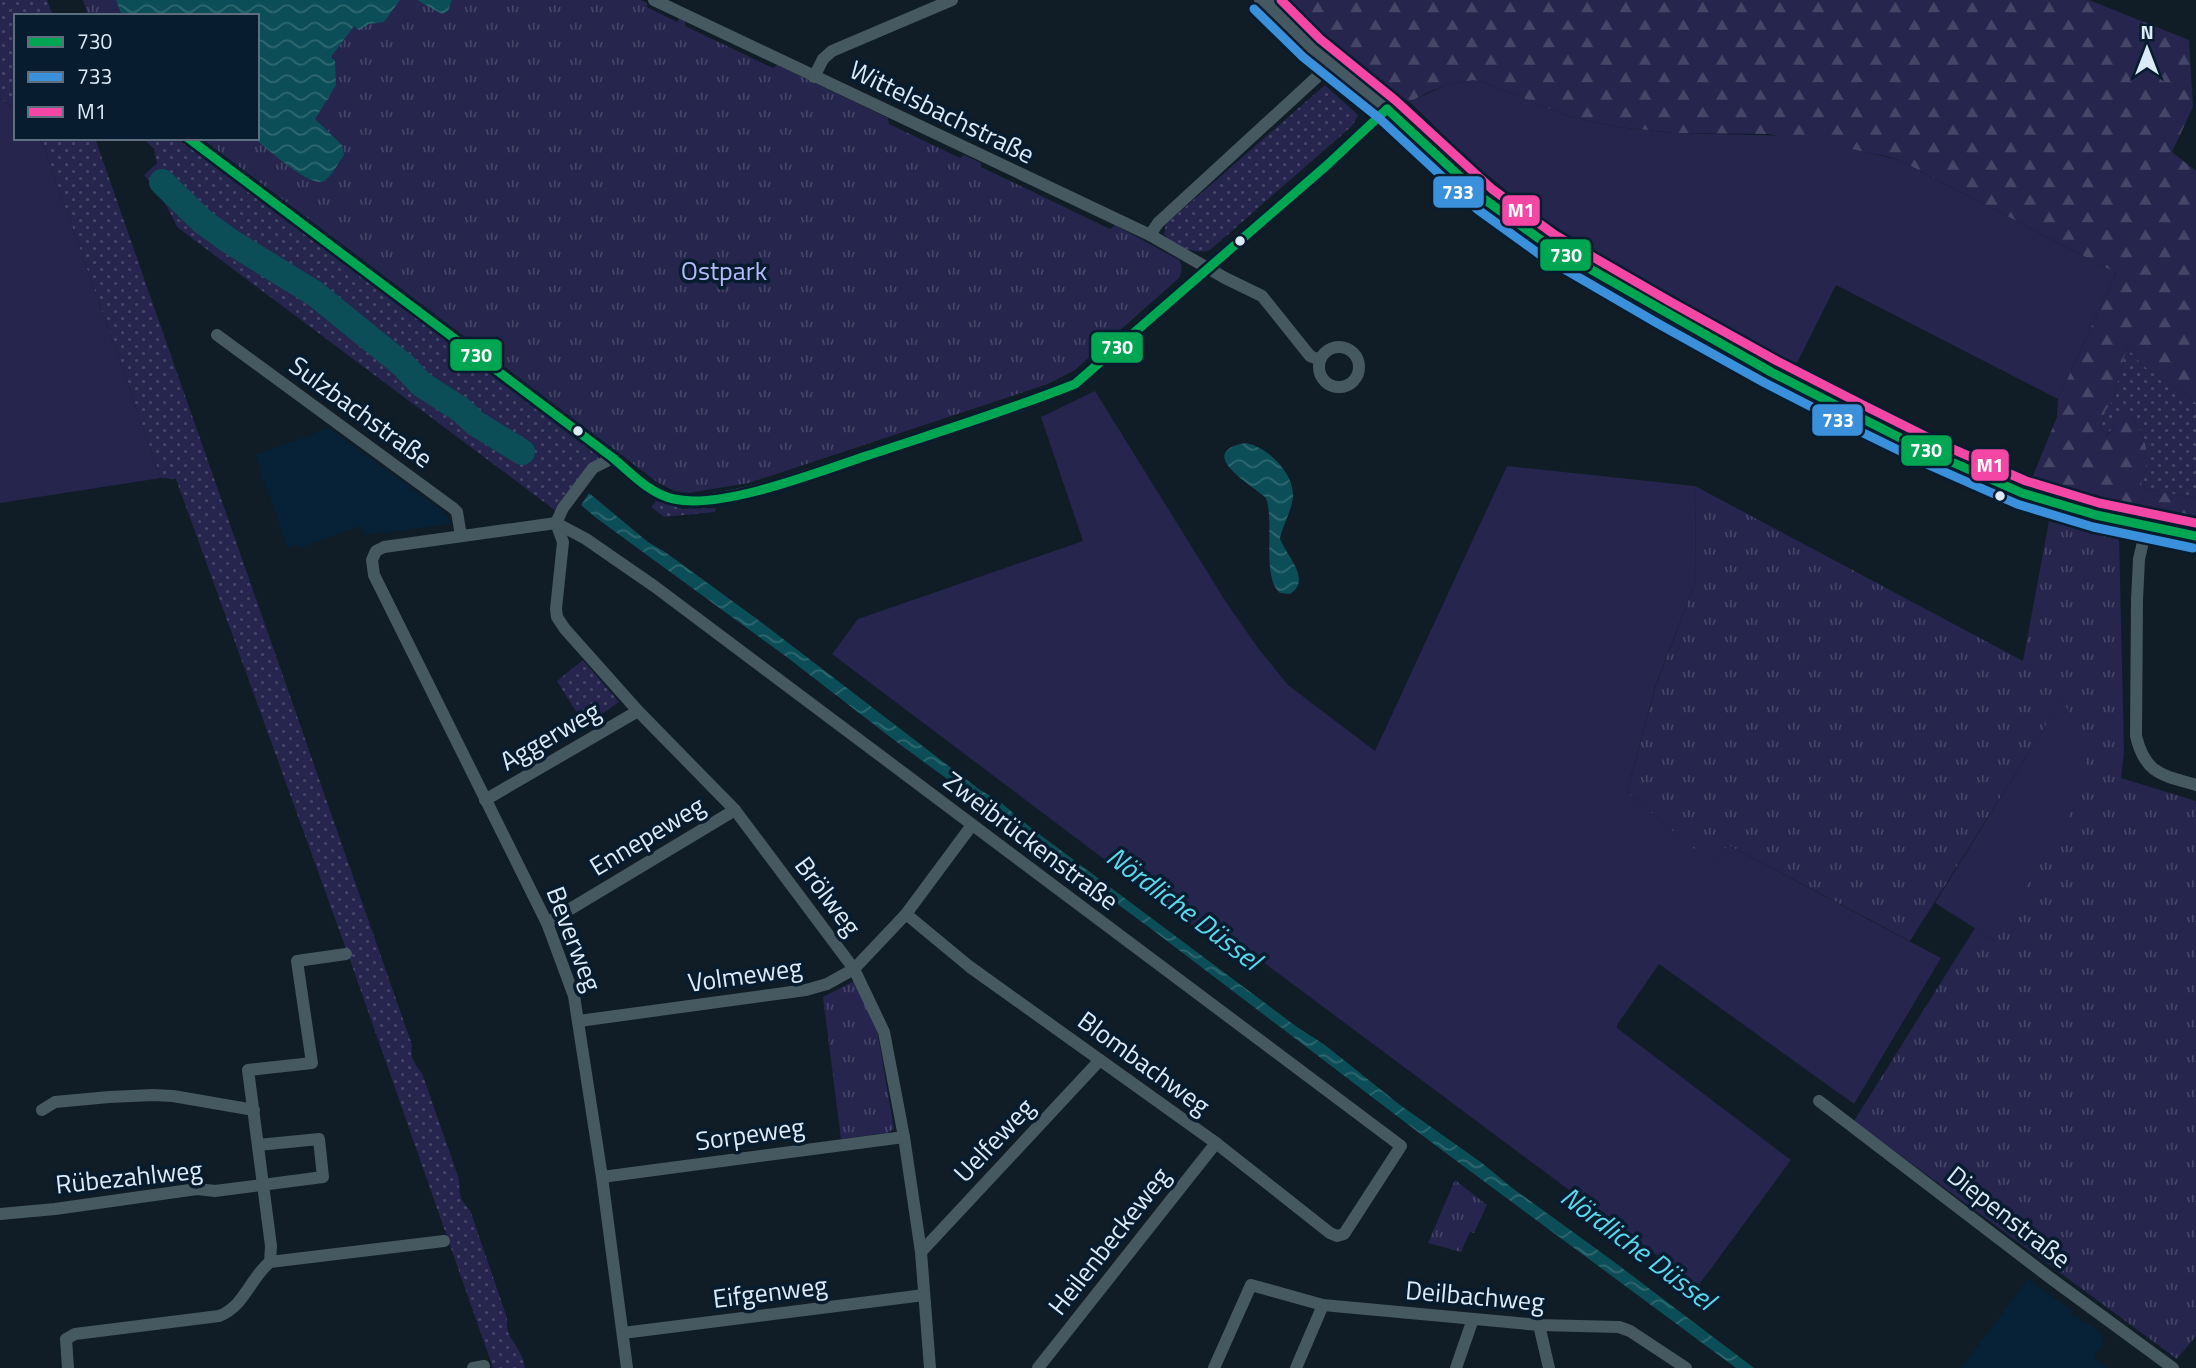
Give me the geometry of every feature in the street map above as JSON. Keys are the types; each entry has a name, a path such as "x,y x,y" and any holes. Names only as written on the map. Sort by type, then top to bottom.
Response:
{"main road":[{"path":"1263,0 1312,48 1387,109 1484,199 1548,245 1713,341 1927,451 2022,493 2096,515 2196,536"}],"street":[{"name":"Wittelsbachstraße","path":"654,0 1150,235 1208,267"},
{"path":"814,76 823,59 832,51 952,0"},
{"path":"1150,235 1158,223 1331,64"},
{"path":"461,536 556,523 593,468 613,458 656,493 668,499 695,500 742,493 774,486 1024,404 1075,384 1326,166 1387,109"},
{"path":"1208,267 1262,296 1310,356 1320,360"},
{"name":"Sulzbachstraße","path":"217,335 453,508 457,512 461,536"},
{"name":"Brölweg","path":"556,523 562,542 556,600 557,617 638,711 735,810 854,969 884,1032 904,1137 921,1252 930,1368"},
{"name":"Zweibrückenstraße","path":"556,523 586,539 654,586 1401,1146 1352,1223"},
{"path":"2147,525 2139,559 2137,600 2139,748 2148,765 2161,773 2196,785"},
{"name":"Beverweg","path":"461,536 384,547 376,551 372,560 374,575 547,923 571,986 579,1021 627,1368"},
{"name":"Aggerweg","path":"485,800 638,711"},
{"name":"Ennepeweg","path":"547,923 735,810"},
{"name":"Volmeweg","path":"579,1021 806,990 827,984 854,969 906,914 972,825"},
{"name":"Blombachweg","path":"906,914 970,967 1216,1143 1331,1233 1342,1236 1352,1223"},
{"path":"270,1262 271,1246 248,1070 312,1063 297,961 346,954"},
{"name":"Uelfeweg","path":"921,1252 1100,1059"},
{"path":"42,1110 55,1102 153,1095 254,1110"},
{"name":"Diepenstraße","path":"1818,1101 2173,1368"},
{"name":"Sorpeweg","path":"601,1177 904,1137"},
{"name":"Rübezahlweg","path":"0,1214 197,1189 215,1191 323,1177 319,1139 258,1145"},
{"name":"Heilenbeckeweg","path":"1038,1368 1216,1143"},
{"path":"68,1368 66,1339 75,1334 219,1316 237,1305 261,1269 270,1262 444,1241"},
{"name":"Deilbachweg","path":"1214,1368 1251,1285 1323,1305 1539,1325 1619,1327 1630,1331 1686,1368"},
{"name":"Eifgenweg","path":"622,1333 924,1295"},
{"path":"1296,1368 1323,1305"},
{"path":"1456,1368 1473,1319"},
{"path":"1539,1325 1549,1368"}],"shaded area":[{"path":"329,428 444,512 453,524 365,535 361,526 300,548 298,544 288,548 255,455"},
{"path":"2028,1279 2073,1311 2072,1314 2079,1316 2081,1321 2101,1332 2104,1345 2093,1357 2108,1368 1961,1368"}],"green space":[{"path":"0,0 47,0 52,14 14,14 14,108 0,98"},
{"name":"Ostpark","path":"83,0 641,0 647,3 647,7 677,22 680,18 685,21 685,26 773,68 777,65 888,118 889,124 960,158 964,155 981,163 981,167 1110,229 1115,225 1179,260 1181,273 1179,278 1075,370 1048,384 749,483 688,493 674,491 657,482 204,140 259,140 259,14 87,14"},
{"path":"1269,0 2089,0 2189,40 2193,107 2172,152 2196,171 2196,403 2141,364 2127,347 2113,400 2105,411 2101,429 2107,436 2118,415 2132,416 2146,448 2147,464 2141,483 2146,489 2196,498 2196,526 2032,478 2057,417 2058,399 2116,273 1899,160 1885,156 1768,134 1674,133 1618,127 1567,116 1484,82 1445,86 1410,102 1354,69"},
{"path":"1473,80 1567,116 1618,127 1674,133 1796,136 1899,160 2116,273 2058,399 1836,285 1796,365 1581,243 1530,210 1468,159 1410,102 1446,85"},
{"path":"1325,85 1358,115 1352,126 1210,250 1192,250 1179,246 1164,234 1166,224"},
{"path":"0,98 14,108 14,140 39,140 44,147 161,478 0,503"},
{"path":"40,140 96,140 412,1045 413,1060 422,1073 459,1179 461,1196 470,1210 507,1318 509,1333 525,1368 493,1368 354,971 176,479 161,478"},
{"path":"145,140 180,140 599,458 556,511 177,227 144,175 157,163 154,149"},
{"path":"2127,347 2141,364 2196,403 2196,498 2146,489 2141,482 2147,463 2146,448 2132,416 2115,425 2106,436 2101,429 2105,411 2113,400"},
{"path":"1095,391 1226,602 1258,648 1288,685 1375,751 1507,466 1695,486 1696,580 1655,687 1627,792 1713,865 1728,845 1941,958 1854,1104 1659,964 1617,1028 1791,1160 1698,1286 1259,959 1251,970 832,654 858,619 1083,541 1041,417"},
{"path":"1695,486 2023,661 2049,521 2096,534 2119,537 2124,751 2121,778 2196,801 2196,1336 2177,1359 1854,1121 1975,928 1995,941 2063,698 1910,941 1728,845 1713,866 1627,792 1655,688 1696,580"},
{"path":"656,501 683,509 716,508 715,512 664,517 651,507"},
{"path":"583,660 619,702 585,726 557,681"},
{"path":"2063,697 2090,779 1995,941 1935,903"},
{"path":"854,981 876,1023 894,1129 887,1133 841,1139 823,997"},
{"path":"1455,1180 1487,1205 1474,1233 1470,1232 1461,1252 1428,1243"}],"water":[{"path":"116,0 400,0 384,22 369,24 359,30 354,26 331,57 335,61 336,85 315,119 342,145 344,155 327,179 318,182 288,166 256,140 259,140 259,14 121,14"},
{"path":"417,0 452,0 448,11 442,14"},
{"path":"1245,443 1262,449 1278,462 1292,487 1292,502 1280,538 1298,574 1299,581 1290,594 1280,593 1271,575 1266,498 1240,478 1226,462 1225,454 1230,448"},
{"path":"589,493 648,542 761,622 980,790 998,800 1031,828 1754,1368 1736,1368 788,658 595,517 581,505"}],"waterway":[{"name":"Nördliche Düssel","path":"162,182 202,221 314,293 403,365 421,384 460,409 475,423 522,452"}],"transit line":[{"name":"M1","path":"1281,0 1320,39 1395,100 1492,189 1555,235 1669,301 1861,404 1941,444 2026,481 2099,503 2196,523"},
{"name":"733","path":"1254,9 1303,57 1379,118 1477,209 1542,256 1657,323 1849,426 2017,504 2093,527 2193,548"},
{"name":"730","path":"1387,109 1484,199 1548,245 1771,372 1918,447 2022,493 2096,515 2196,536"},
{"name":"730","path":"191,140 613,458 649,488 674,499 694,501 744,494 799,479 1075,384 1326,166 1387,109"}]}
